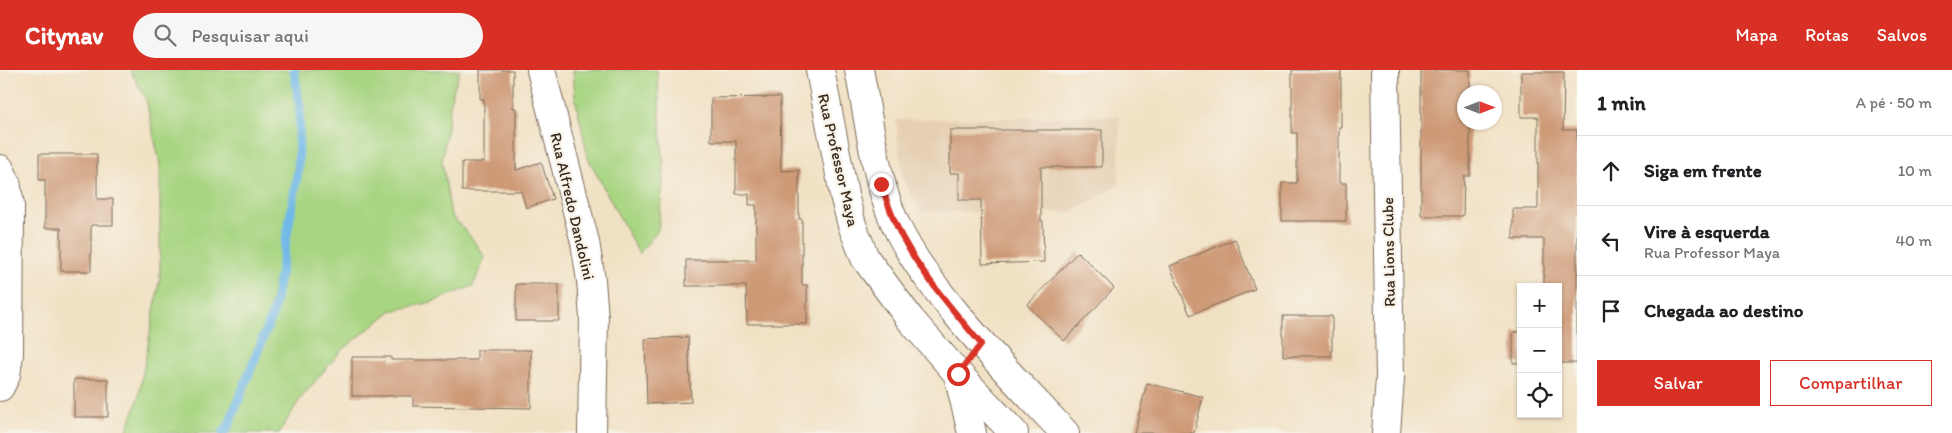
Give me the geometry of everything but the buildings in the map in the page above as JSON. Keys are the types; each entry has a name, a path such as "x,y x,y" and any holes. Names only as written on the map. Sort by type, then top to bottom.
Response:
{"street":[{"name":"Rua Alfredo Dandolini","path":"541,70 585,242 591,280 594,318 592,433"},
{"name":"Rua Professor Maya","path":"821,70 844,195 852,224 865,258 910,319 958,374 1014,433"},
{"path":"859,70 881,184 894,219 915,259 981,344 1065,433"},
{"name":"Rua Lions Clube","path":"1384,70 1390,378 1386,433"},
{"path":"0,169 8,190 10,235 9,354 6,375 0,387"},
{"path":"972,433 958,374 981,344"}],"shaded area":[{"path":"1120,116 1119,184 1073,212 921,212 902,177 896,120"}],"green space":[{"path":"130,70 460,70 452,94 442,160 451,215 471,237 485,257 473,286 432,302 391,311 341,351 300,399 279,433 126,433 138,400 160,278 160,165 146,99"},
{"path":"573,70 657,70 664,173 658,230 639,254 588,158 575,97"}],"waterway":[{"path":"223,433 228,427 274,310 298,171 300,108 294,70"}],"route":[{"path":"881,184 890,211 915,259 932,284 981,344 958,374"}]}
